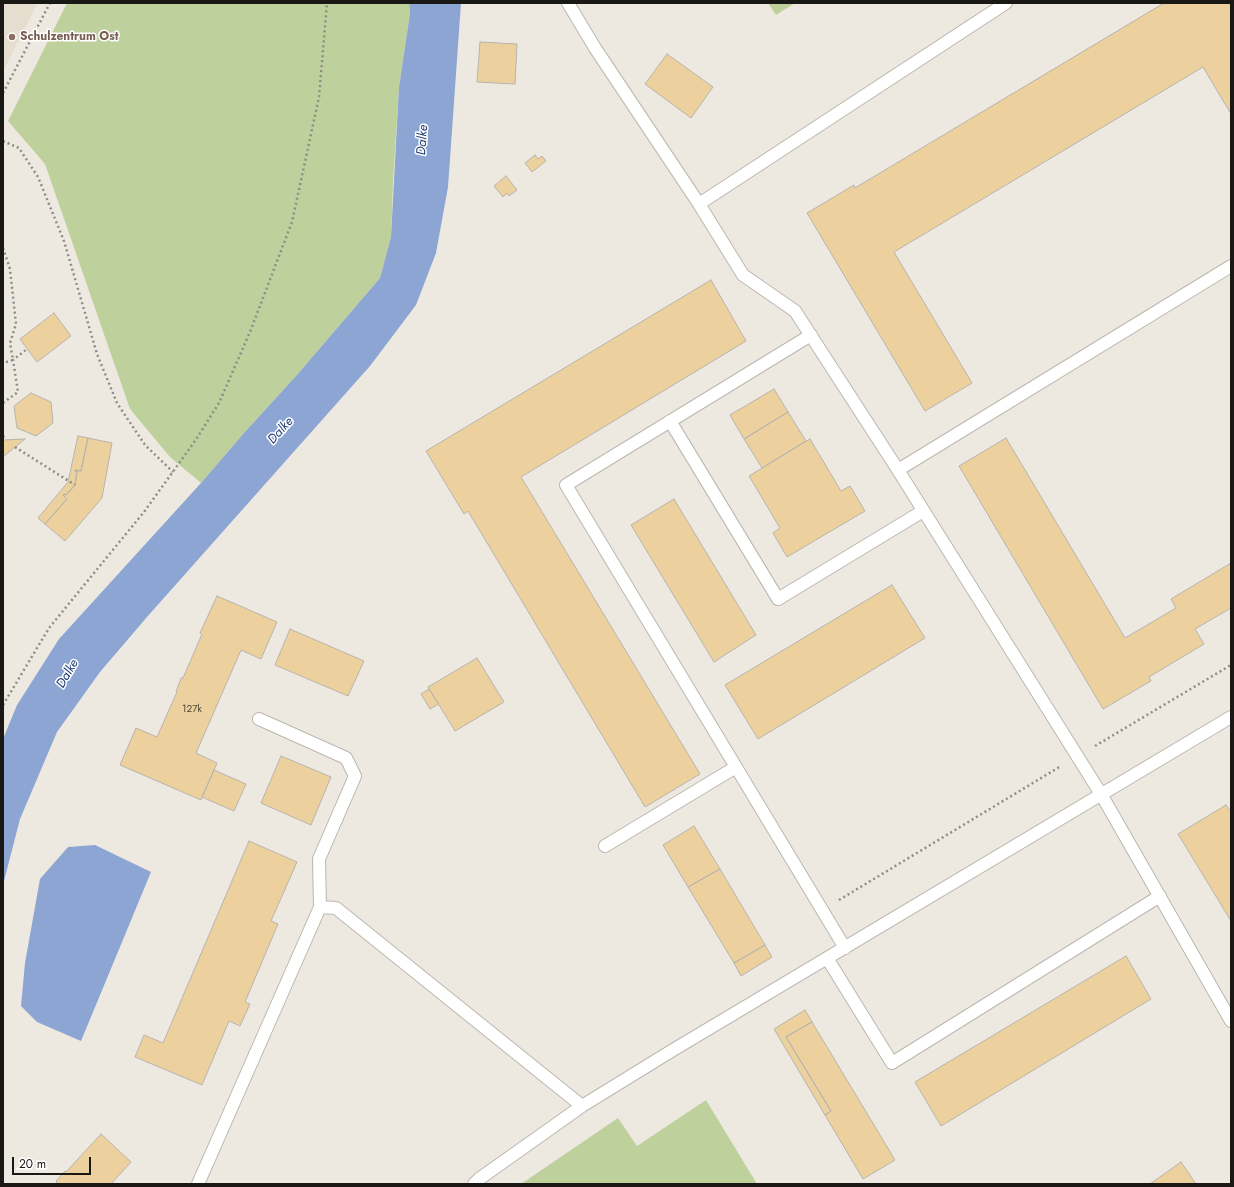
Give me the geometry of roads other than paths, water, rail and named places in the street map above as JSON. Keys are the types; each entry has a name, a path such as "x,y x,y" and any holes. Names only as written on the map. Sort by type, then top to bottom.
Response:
{"lane":[{"path":"568,3 595,48 699,204 742,275 795,311 811,335 898,470 1101,794 1231,1020"},
{"path":"699,204 1006,3"},
{"path":"898,470 1231,266"},
{"path":"811,335 566,485 845,948"},
{"path":"670,421 778,599 923,511"},
{"path":"474,1184 582,1106 673,1050 1231,717"},
{"path":"198,1184 320,907 319,859 355,776 346,758 259,719"},
{"path":"605,846 736,767"},
{"path":"827,958 892,1063 1160,896"},
{"path":"320,907 336,908 582,1106"}],"water":[{"name":"Dalke","path":"409,3 461,3 448,187 436,253 416,305 370,366 100,672 57,732 20,819 3,885 3,739 17,705 59,639 201,483 380,278 391,237 399,87 410,13"},
{"path":"95,845 151,872 81,1041 37,1022 21,1006 25,963 40,879 68,847"}],"place":[{"name":"Schulzentrum Ost","path":"12,37"}]}
